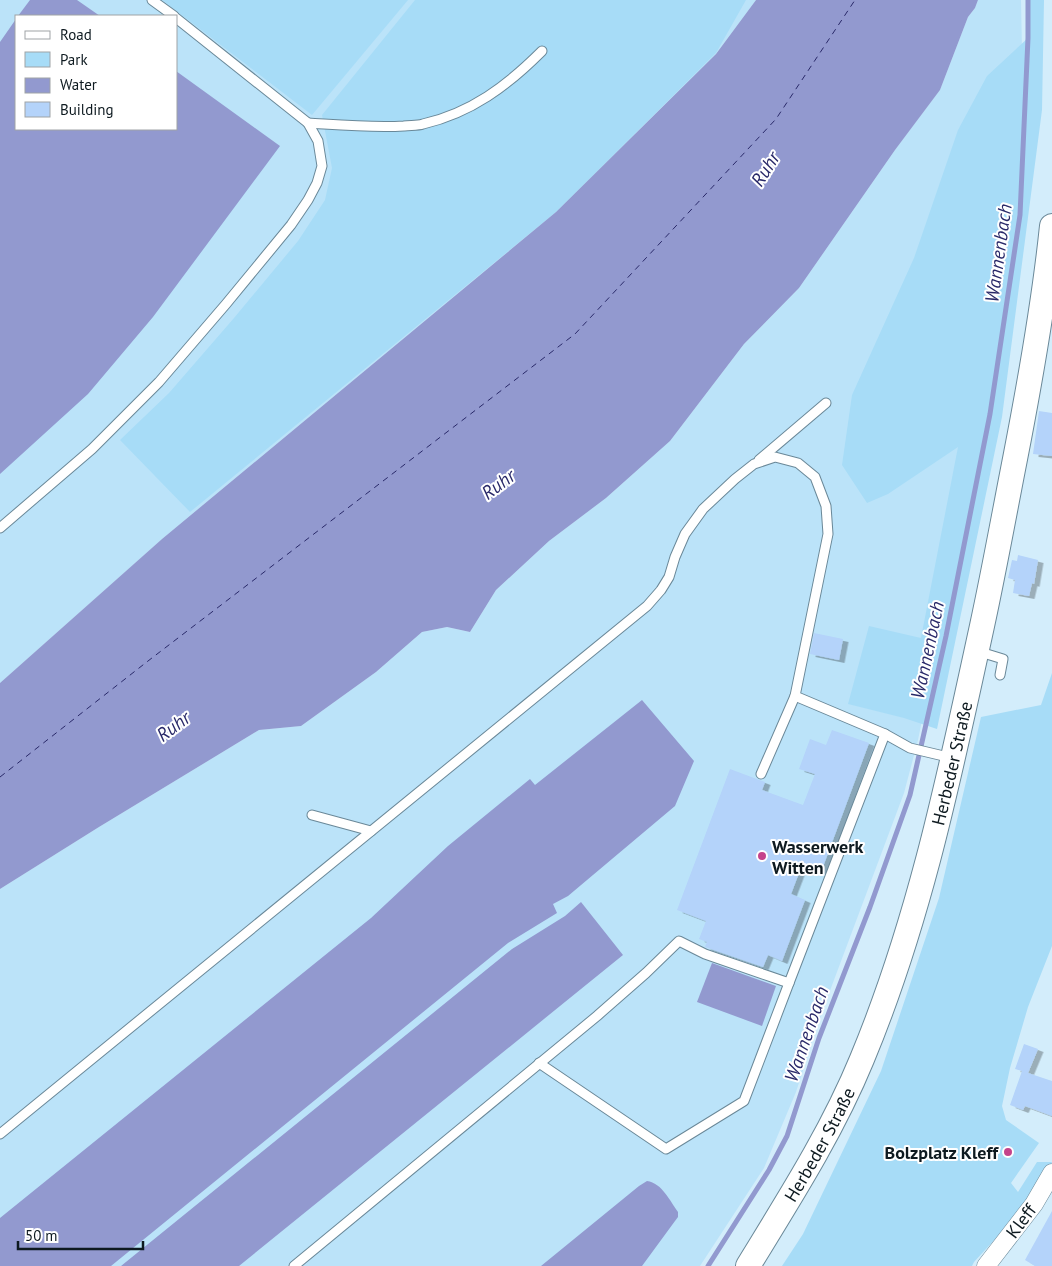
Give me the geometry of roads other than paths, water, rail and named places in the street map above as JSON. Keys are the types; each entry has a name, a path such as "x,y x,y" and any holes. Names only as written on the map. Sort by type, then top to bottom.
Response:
{"main road":[{"name":"Herbeder Straße","path":"748,1266 816,1152 861,1062 901,956 921,889 953,758 996,563 1026,403 1043,300 1052,226"}],"street":[{"name":"Kleff","path":"986,1266 1034,1204 1052,1173"}],"lane":[{"path":"152,0 172,15"},
{"path":"0,528 92,449 159,382 291,225 317,183 322,166 318,141 308,123 178,19"},
{"path":"308,123 388,127 422,124 463,111 495,92 521,72 542,51"},
{"path":"0,1134 648,606 662,590 669,577 674,557 685,534 703,509 735,479 826,403"},
{"path":"754,464 775,457 798,464 815,477 826,506 828,534 795,696 761,774"},
{"path":"976,651 1003,659 1000,675"},
{"path":"795,696 885,734 910,748 953,758"},
{"path":"539,1063 666,1149 744,1101 885,734"},
{"path":"312,815 371,831"},
{"path":"294,1266 604,1010 679,941 705,954 789,983"}],"water":[{"path":"30,0 77,0 99,15 19,15"},
{"name":"Ruhr","path":"756,0 978,0 968,17 940,90 895,150 799,288 744,344 670,441 606,498 549,541 496,590 470,632 447,627 422,632 376,672 301,726 259,730 0,889 0,683 162,539 556,212 716,54"},
{"path":"15,20 15,130 178,130 178,72 280,146 153,317 88,394 0,474 0,42"},
{"path":"642,700 694,761 675,806 568,896 553,904 557,913 508,943 111,1266 0,1266 0,1218 371,918 448,846 530,779 535,785"},
{"path":"581,902 623,955 239,1266 121,1266 512,949 565,916"},
{"path":"712,963 776,986 762,1026 697,1002"},
{"path":"647,1181 657,1185 665,1193 678,1212 678,1217 642,1266 541,1266 639,1186"}],"waterway":[{"name":"Wannenbach","path":"708,1266 769,1170 787,1136 819,1038 870,907 910,795 946,636 990,414 1020,215 1028,0"}],"place":[{"name":"Wasserwerk Witten","path":"762,856"},
{"name":"Bolzplatz Kleff","path":"1008,1152"}]}
